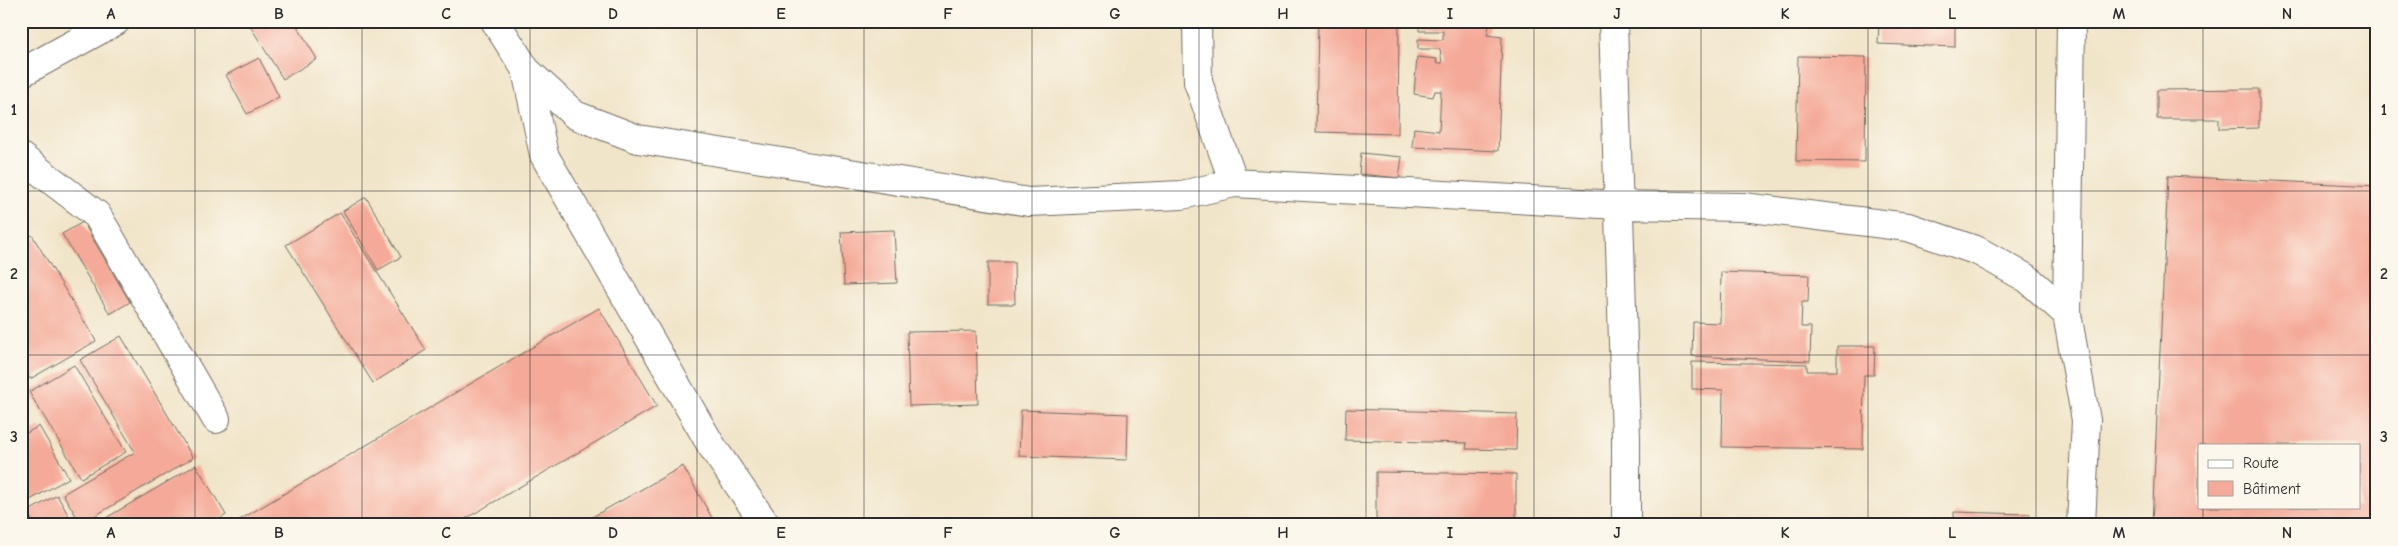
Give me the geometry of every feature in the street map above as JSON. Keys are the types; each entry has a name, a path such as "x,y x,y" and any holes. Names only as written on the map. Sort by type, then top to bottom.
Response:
{"street":[{"path":"21,73 116,21"},
{"path":"495,21 526,70 575,115 638,139 1029,202 1182,195 1234,183 1618,205 1743,207 1908,227 1978,252 2028,280 2067,314"},
{"path":"1197,21 1198,82 1234,183"},
{"path":"1613,21 1626,438 1626,525"},
{"path":"2071,21 2067,314 2086,420 2080,525"},
{"path":"526,70 544,155 711,445 766,525"},
{"path":"21,156 97,215 216,419"}],"building":[{"path":"247,21 294,21 317,59 283,79"},
{"path":"1318,21 1399,21 1398,134 1316,132"},
{"path":"1419,21 1490,21 1487,35 1502,37 1498,151 1412,147 1414,128 1439,131 1441,91 1435,91 1433,97 1414,94 1417,57 1437,59 1436,63 1442,63 1440,49 1418,49 1418,39 1443,40 1443,31 1419,31"},
{"path":"1879,21 1955,21 1955,47 1878,44"},
{"path":"1798,56 1866,57 1865,162 1796,161"},
{"path":"259,58 279,97 247,114 226,75"},
{"path":"2259,89 2259,128 2219,129 2219,119 2157,119 2157,90"},
{"path":"1361,153 1402,157 1399,178 1359,174"},
{"path":"2168,176 2377,186 2377,525 2152,525"},
{"path":"366,197 401,257 378,270 343,211"},
{"path":"340,213 426,350 373,383 286,245"},
{"path":"83,222 130,302 110,314 62,234"},
{"path":"894,230 897,283 844,285 841,232"},
{"path":"32,235 96,341 30,379 21,365 21,242"},
{"path":"988,262 1014,262 1015,304 988,304"},
{"path":"1721,272 1809,275 1808,302 1802,302 1801,327 1811,327 1810,361 1692,356 1693,322 1720,323"},
{"path":"599,308 657,406 455,525 231,525"},
{"path":"976,331 978,404 909,406 907,332"},
{"path":"121,336 193,458 81,524 63,494 135,452 80,360"},
{"path":"1837,346 1875,346 1874,375 1864,375 1863,449 1722,447 1723,390 1692,389 1692,362 1807,364 1807,371 1837,371"},
{"path":"74,365 126,452 81,478 29,392"},
{"path":"1346,409 1517,414 1516,450 1466,449 1467,443 1345,440"},
{"path":"1021,410 1128,414 1127,460 1019,456"},
{"path":"39,426 69,478 21,505 21,436"},
{"path":"196,465 226,515 210,525 94,525"},
{"path":"683,466 716,525 578,525"},
{"path":"1376,472 1516,474 1516,525 1376,525"},
{"path":"57,495 74,525 35,525 27,512"},
{"path":"1954,512 2030,514 2029,525 1954,525"}]}
